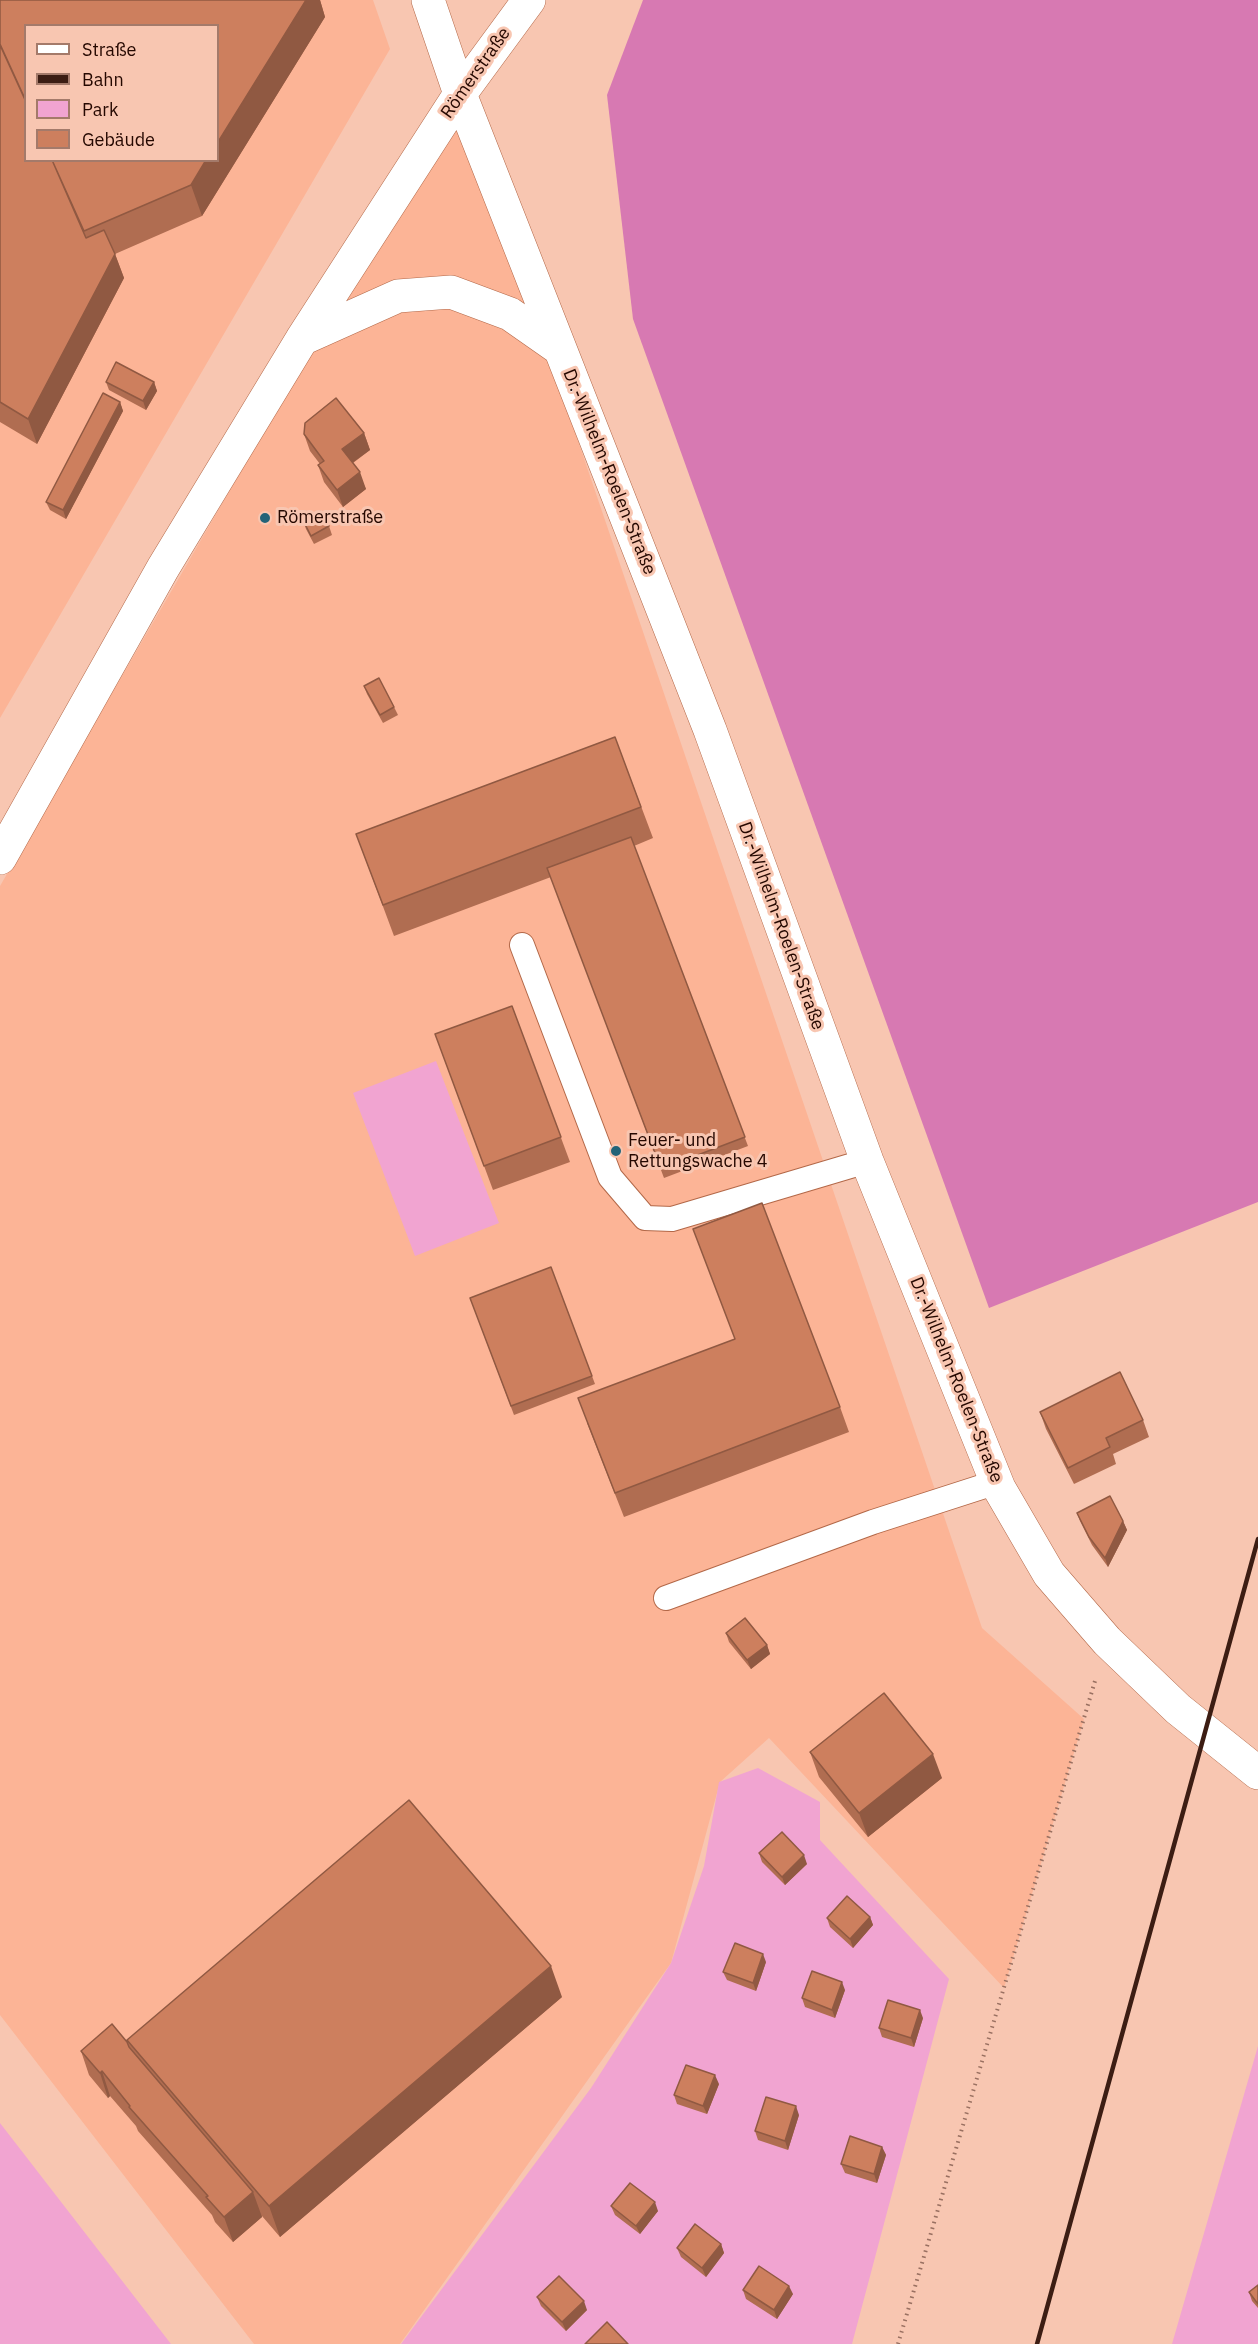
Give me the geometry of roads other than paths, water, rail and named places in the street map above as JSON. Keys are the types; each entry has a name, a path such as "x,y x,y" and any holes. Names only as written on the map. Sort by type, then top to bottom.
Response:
{"main road":[{"name":"Dr.-Wilhelm-Roelen-Straße","path":"428,0 460,94 710,730 867,1161 997,1482 1049,1574 1107,1641 1178,1709 1258,1773"},
{"name":"Römerstraße","path":"0,858 163,568 302,339 460,94 529,0"},
{"path":"302,339 398,296 451,292 510,314 560,348"}],"lane":[{"path":"522,945 610,1177 645,1218 672,1218 867,1161"},
{"path":"666,1598 873,1522 997,1482"}],"railway":[{"path":"1037,2344 1258,1539"}],"place":[{"name":"Römerstraße","path":"265,518"},
{"name":"Feuer- und Rettungswache 4","path":"616,1151"}]}
